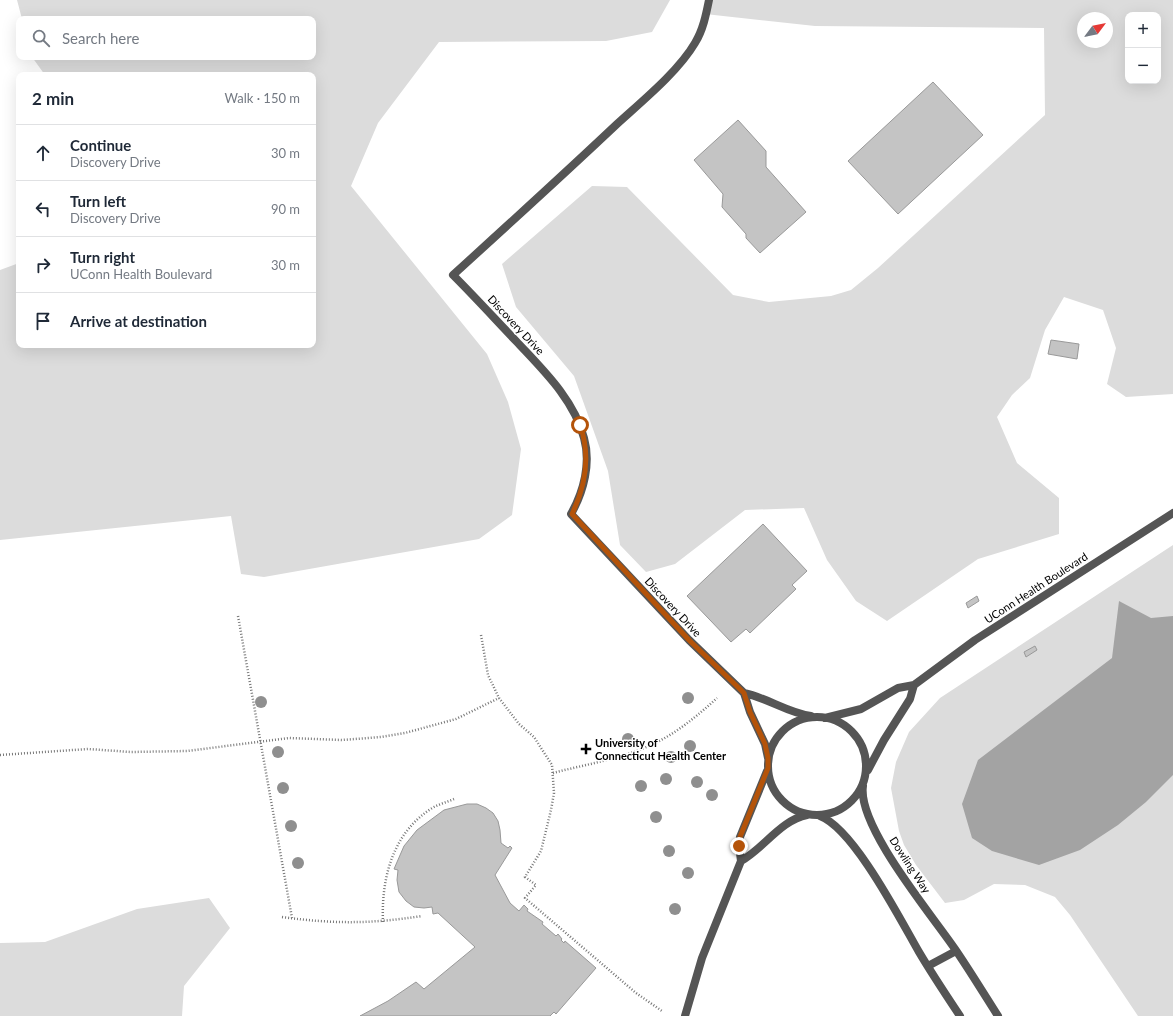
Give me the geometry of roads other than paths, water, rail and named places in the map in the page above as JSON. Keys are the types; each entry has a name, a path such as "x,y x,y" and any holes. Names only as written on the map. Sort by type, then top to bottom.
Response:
{"street":[{"name":"Discovery Drive","path":"709,0 705,19 699,36 689,52 673,70 588,152 453,275 548,376 573,411 585,438 587,463 582,489 572,514 689,640 744,693 750,712 765,744 768,758"},
{"name":"UConn Health Boulevard","path":"826,718 861,709 898,688 914,685 975,640 1173,513"},
{"path":"866,775 884,740 910,699 914,685"},
{"name":"Discovery Drive","path":"744,693 764,698 798,713 816,717"},
{"path":"816,717 826,718 843,724 858,738 866,755 866,775 864,784 853,800 838,812 819,816 800,813 784,802 772,787 768,768 768,758 773,744 781,732 797,721 816,717"},
{"path":"685,1016 702,958 741,861 739,846 740,837 768,768"},
{"name":"Dowling Way","path":"864,784 864,797 868,814 892,861 956,950 998,1016"},
{"path":"741,861 757,852 787,824 800,817 809,815"},
{"path":"819,816 835,826 860,855 895,908 928,966 960,1016"},
{"path":"928,966 956,950"}],"place":[{"name":"University of Connecticut Health Center","path":"586,749"}]}
